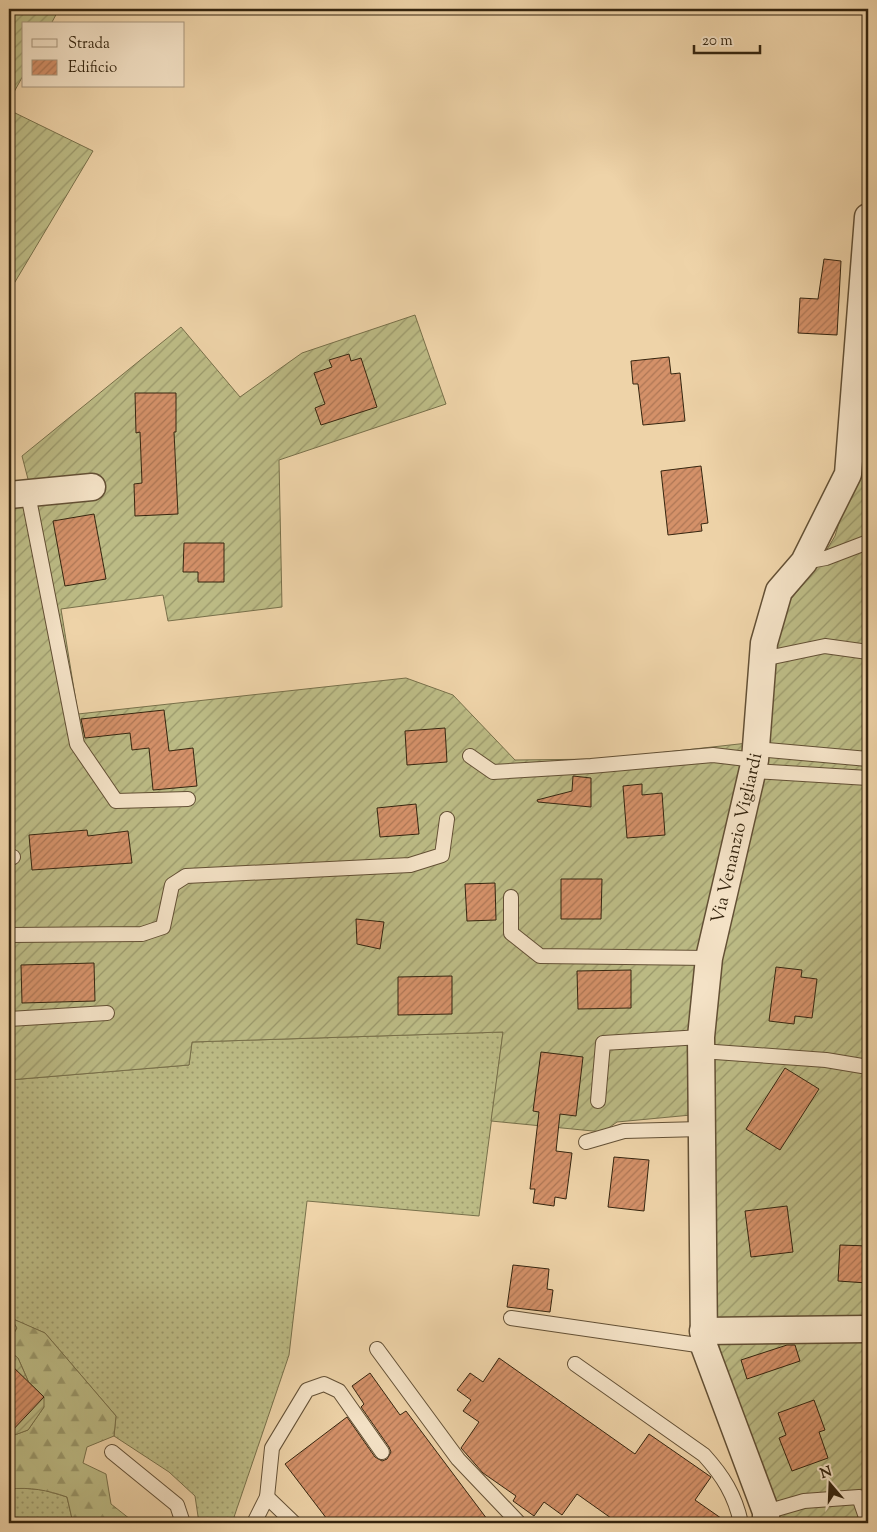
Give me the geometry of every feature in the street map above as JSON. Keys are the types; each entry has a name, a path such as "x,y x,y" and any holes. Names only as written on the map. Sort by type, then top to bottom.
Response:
{"street":[{"name":"Via Venanzio Vigliardi","path":"766,1517 704,1338 701,1044 709,958 755,760 764,643 779,591 804,562 848,474 868,217"},
{"path":"19,494 92,488"},
{"path":"704,1338 868,1329"}],"lane":[{"path":"19,494 77,744 116,801 188,799"},
{"path":"804,562 826,558 868,542"},
{"path":"763,659 825,646 868,652"},
{"path":"470,756 493,772 592,766 713,755 868,778"},
{"path":"755,760 868,759"},
{"path":"9,935 142,934 163,926 172,885 186,876 410,865 442,855 447,819"},
{"path":"511,896 511,934 540,956 709,958"},
{"path":"9,1019 107,1013"},
{"path":"598,1100 603,1043 701,1044 826,1060 868,1068"},
{"path":"586,1142 624,1131 701,1129"},
{"path":"511,1318 704,1338"},
{"path":"377,1348 458,1459 519,1523"},
{"path":"575,1364 704,1455 720,1472 737,1505 741,1523"},
{"path":"254,1523 267,1497 272,1448 307,1390 324,1384 339,1391 382,1452"},
{"path":"112,1452 177,1505 183,1523"},
{"path":"267,1497 294,1523"},
{"path":"766,1517 804,1501 859,1497 868,1523"}],"green space":[{"path":"9,9 59,9 52,22 22,22 22,78 9,101"},
{"path":"9,110 93,151 9,292"},
{"path":"415,315 446,404 279,460 282,607 168,621 163,595 61,609 78,714 406,678 453,695 515,760 604,759 748,743 691,1115 617,1122 603,1132 491,1121 503,1032 192,1042 189,1065 9,1080 9,485 29,483 22,456 181,327 240,397 302,353"},
{"path":"868,409 868,1523 780,1523 726,1368 712,1316 709,1112 720,957 772,643 786,605 814,571 835,536 860,454"},
{"path":"503,1032 479,1216 307,1201 289,1355 232,1523 199,1523 195,1496 169,1472 114,1436 116,1416 45,1333 12,1319 17,1328 9,1342 9,1080 189,1065 192,1042"},
{"path":"11,1318 45,1333 116,1416 114,1436 87,1447 83,1463 106,1474 111,1504 135,1523 73,1523 67,1497 24,1488 9,1489 9,1437 28,1430 44,1407 29,1383 18,1358 9,1351 9,1342 17,1328"},
{"path":"9,1351 18,1358 29,1383 44,1397 44,1407 28,1430 9,1437"},
{"path":"9,1489 44,1490 67,1497 73,1523 9,1523"}],"building":[{"path":"824,259 841,261 837,335 798,333 800,298 818,299"},
{"path":"349,354 351,361 361,358 377,407 321,425 315,408 325,404 314,373 332,367 329,360"},
{"path":"669,357 671,374 680,373 685,421 643,425 638,384 633,384 631,361"},
{"path":"135,393 176,393 176,432 174,432 178,514 135,516 134,484 142,483 140,432 136,433"},
{"path":"701,466 708,523 701,524 702,531 668,535 661,471"},
{"path":"94,514 106,579 65,586 53,521"},
{"path":"184,543 224,543 224,582 198,582 198,572 183,572"},
{"path":"164,710 169,751 193,748 197,786 153,790 149,748 132,750 130,733 85,738 81,719"},
{"path":"445,728 447,762 407,765 405,731"},
{"path":"573,776 591,778 591,807 538,802 537,800 572,791"},
{"path":"642,784 642,795 662,793 665,835 627,838 623,786"},
{"path":"416,804 419,834 380,837 377,808"},
{"path":"87,830 88,836 128,831 132,863 32,870 29,835"},
{"path":"561,879 602,879 601,919 561,919"},
{"path":"495,883 496,920 467,921 465,884"},
{"path":"356,919 384,922 380,949 357,944"},
{"path":"94,963 95,1001 22,1003 21,965"},
{"path":"776,967 802,970 801,977 817,979 812,1018 795,1016 794,1024 769,1021"},
{"path":"631,970 631,1008 578,1009 577,971"},
{"path":"452,976 452,1014 398,1015 398,977"},
{"path":"541,1052 583,1057 576,1116 560,1114 556,1151 572,1153 566,1199 555,1197 554,1206 533,1203 535,1189 530,1189 539,1112 533,1111"},
{"path":"785,1068 819,1089 780,1150 746,1129"},
{"path":"614,1157 649,1160 644,1211 608,1207"},
{"path":"787,1206 793,1252 751,1257 745,1211"},
{"path":"840,1245 868,1246 867,1283 838,1281"},
{"path":"513,1265 549,1269 547,1289 553,1290 550,1312 507,1307"},
{"path":"787,1345 795,1345 800,1361 747,1379 741,1360"},
{"path":"499,1358 635,1454 649,1434 711,1477 695,1500 728,1523 618,1523 577,1494 562,1515 544,1502 534,1516 513,1501 516,1496 483,1473 461,1448 479,1422 463,1411 471,1400 457,1390 470,1373 483,1382"},
{"path":"9,1363 44,1397 9,1434"},
{"path":"370,1373 400,1415 406,1411 490,1523 330,1523 285,1464 347,1417 375,1457 382,1461 387,1459 391,1452 389,1447 361,1407 364,1404 352,1386"},
{"path":"814,1400 825,1430 819,1432 828,1458 792,1471 779,1438 786,1435 778,1413"}]}
